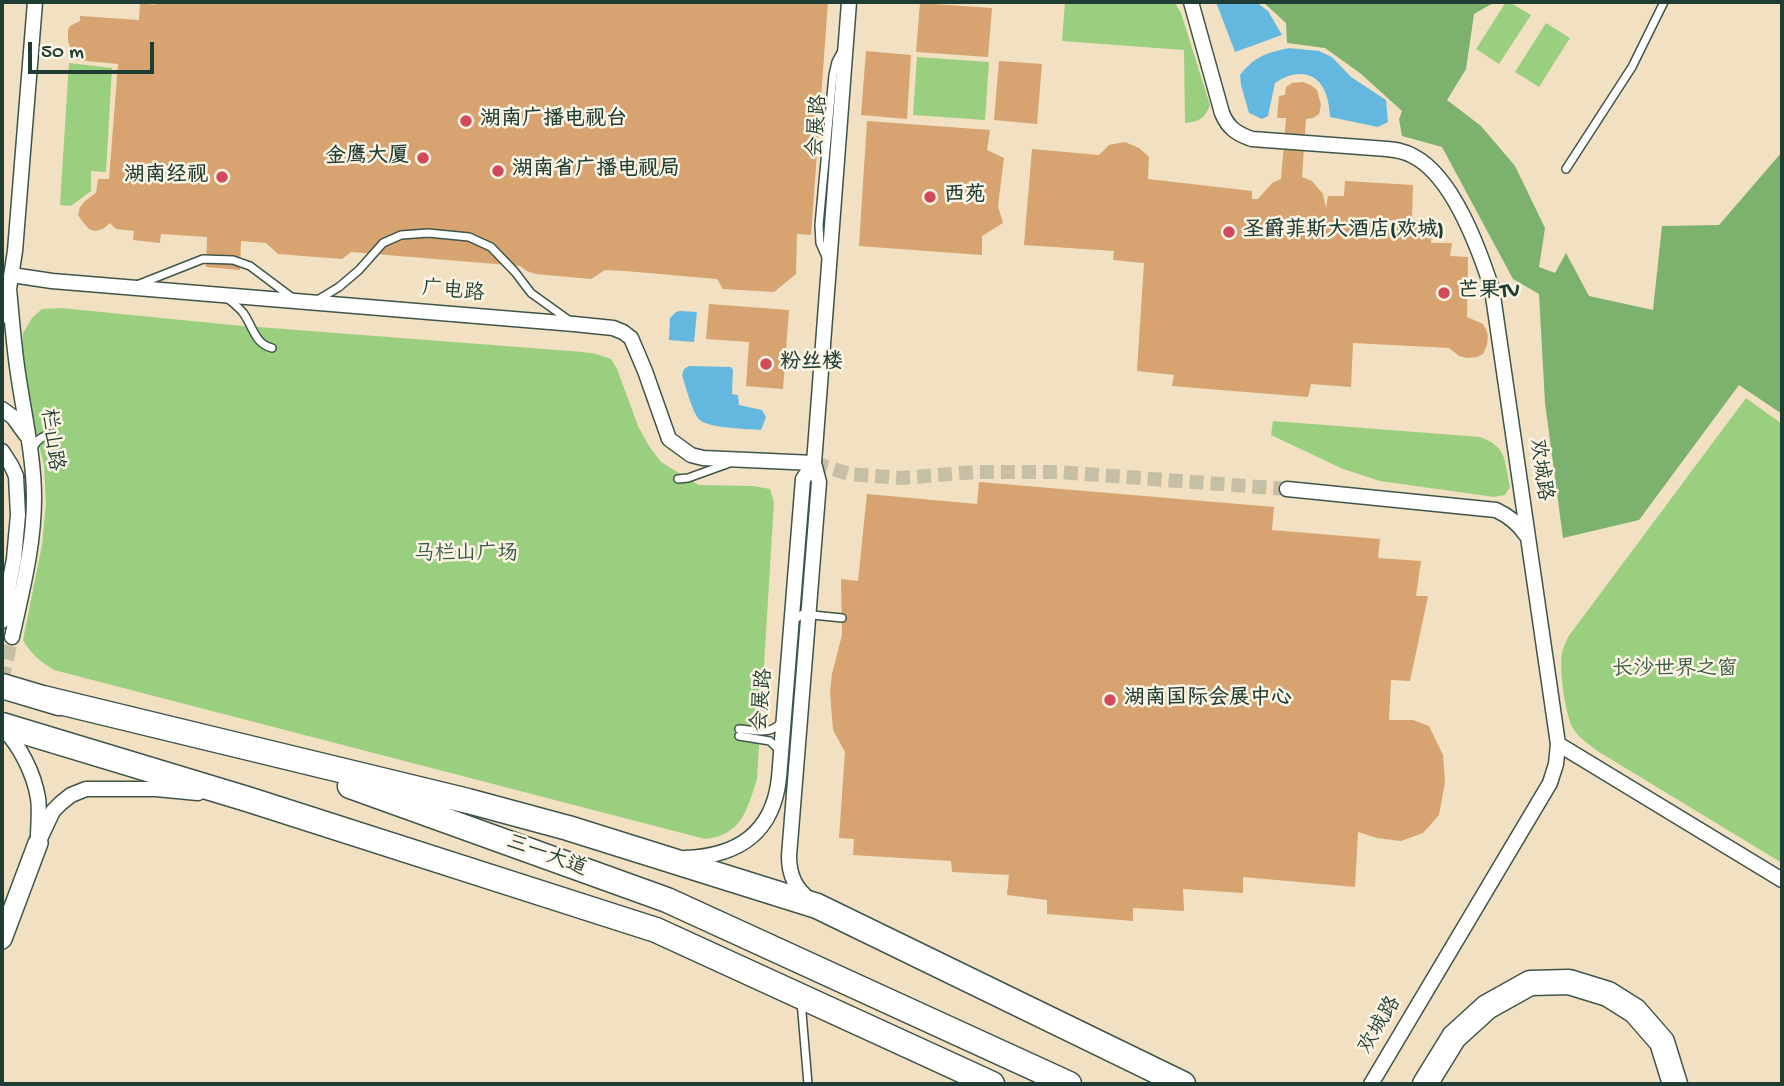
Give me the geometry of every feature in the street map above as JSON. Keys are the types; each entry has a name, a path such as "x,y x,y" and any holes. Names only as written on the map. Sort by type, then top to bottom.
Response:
{"highway":[{"name":"三一大道","path":"2,686 338,782 667,900 1069,1084"},
{"path":"43,698 468,801 568,828 817,906 1183,1084"},
{"name":"三一大道","path":"2,726 247,799 656,930 992,1084"},
{"path":"1425,1084 1454,1037 1487,1006 1530,983 1569,982 1608,994 1635,1011 1662,1042 1675,1084"}],"street":[{"path":"2,316 15,251 35,2"},
{"name":"会展路","path":"817,906 796,886 789,870 789,856 804,614 819,482 814,463 849,2"},
{"name":"欢城路","path":"1191,2 1222,113 1226,122 1238,134 1252,139 1403,151 1416,157 1431,169 1470,228 1492,289 1558,744 1556,764 1550,783 1371,1084"},
{"name":"广电路","path":"10,282 52,281 613,328 631,338 669,439 691,455 703,458 814,463"},
{"name":"栏山路","path":"10,282 18,377 31,456 34,495 29,561 12,637"},
{"path":"2,409 13,417 28,439"},
{"path":"2,451 11,465 9,477 17,499 17,537 2,621"},
{"path":"1287,489 1496,510 1518,523 1528,537"},
{"name":"会展路","path":"656,856 674,859 708,856 743,844 769,815 777,790 784,714 804,614"},
{"path":"2,726 11,736 33,781 38,800 38,843"},
{"path":"1558,744 1782,880"},
{"path":"2,939 5,919 53,811 71,794 86,789 156,789 247,799"}],"lane":[{"path":"1566,169 1632,67 1664,2"},
{"path":"312,303 339,287 359,270 383,243 401,235 428,233 469,237 491,247 531,293 574,324"},
{"path":"130,288 203,259 216,259 242,262 250,266 296,301"},
{"path":"224,295 243,313 263,345 272,348"},
{"path":"31,456 38,439 53,433"},
{"path":"678,479 688,478 736,460"},
{"path":"804,614 842,618"},
{"path":"780,753 770,741 739,732 768,731 778,726 784,714"},
{"path":"800,996 808,1084"}],"green space":[{"path":"1065,2 1175,3 1181,13 1210,105 1204,116 1185,123 1184,50 1062,41"},
{"path":"1263,2 1495,2 1474,14 1466,69 1447,100 1481,126 1515,166 1545,228 1539,267 1555,273 1566,253 1589,296 1653,310 1662,226 1719,225 1782,152 1782,414 1739,385 1639,520 1563,538 1545,403 1539,294 1513,279 1442,147 1402,136 1399,119 1402,111 1360,73 1325,48 1287,43 1286,23"},
{"path":"1506,2 1531,15 1499,64 1476,49"},
{"path":"1546,23 1570,38 1539,87 1515,72"},
{"path":"917,57 989,62 985,120 913,115"},
{"path":"69,63 112,68 106,172 91,171 91,191 71,206 60,205"},
{"name":"马栏山广场","path":"61,308 232,325 583,352 611,359 638,426 661,462 699,485 770,489 774,502 757,779 741,819 727,832 705,839 54,670 45,664 32,653 23,640 42,545 46,504 44,465 32,419 21,355 23,333 32,318 42,309"},
{"name":"长沙世界之窗","path":"1746,398 1782,424 1782,863 1585,742 1571,723 1562,681 1561,660 1568,637"},
{"path":"1273,421 1480,437 1500,450 1510,487 1505,495 1494,497 1380,481 1343,469 1271,435"}],"water":[{"path":"1216,2 1256,2 1268,11 1282,35 1235,52"},
{"path":"1289,48 1319,51 1332,57 1351,77 1386,100 1388,122 1378,127 1330,117 1324,89 1316,79 1302,74 1288,76 1275,83 1268,116 1262,119 1249,113 1240,75 1261,56"},
{"path":"680,311 697,312 694,342 669,340 670,318"},
{"path":"689,366 731,367 732,394 738,395 739,405 762,410 766,417 761,430 721,427 701,421 692,407 682,375 684,369"}],"building":[{"name":"湖南广播电视台","path":"155,2 828,2 811,235 797,234 796,274 774,292 723,289 717,279 605,270 591,279 536,274 520,266 351,252 342,259 278,254 266,243 241,241 240,270 206,267 207,237 161,234 160,243 133,240 134,231 116,229 110,223 103,229 89,229 78,215 80,207 96,193 98,179 109,179 118,64 77,60 77,53 71,49 68,41 68,30 80,21 80,16 139,20 140,3 155,5"},
{"path":"920,3 992,8 988,57 916,52"},
{"path":"866,51 911,55 907,119 861,115"},
{"path":"999,61 1042,64 1037,124 994,120"},
{"name":"圣爵菲斯大酒店(欢城)","path":"1303,82 1317,90 1321,105 1319,114 1306,119 1302,177 1312,181 1323,194 1326,208 1328,196 1344,196 1345,181 1413,185 1412,220 1433,221 1431,243 1452,243 1450,256 1468,257 1467,317 1483,324 1486,329 1487,345 1483,354 1467,358 1459,356 1449,348 1353,343 1351,387 1311,384 1308,397 1172,386 1174,375 1137,371 1144,263 1113,260 1114,251 1024,245 1032,149 1099,155 1109,145 1125,142 1139,148 1149,157 1148,179 1252,191 1252,199 1258,199 1272,183 1281,179 1286,118 1277,118 1279,96 1285,95 1286,87 1292,83"},
{"name":"西苑","path":"867,121 990,130 987,150 1004,158 998,206 1003,223 982,236 982,255 859,246"},
{"name":"粉丝楼","path":"709,304 789,310 783,389 746,386 749,342 706,339"},
{"name":"湖南国际会展中心","path":"979,482 1274,507 1272,530 1380,539 1378,558 1421,561 1416,596 1428,596 1410,681 1391,680 1389,720 1413,720 1429,726 1443,755 1445,782 1439,815 1423,833 1401,841 1358,832 1355,887 1243,877 1243,893 1183,889 1184,911 1133,908 1133,921 1047,914 1047,900 1007,895 1009,875 952,872 951,861 853,855 854,839 839,838 845,752 833,730 830,692 842,635 841,579 858,581 867,494 977,504"}],"tunnel":[{"path":"814,463 849,474 901,478 975,472 1059,472 1287,489"},
{"path":"2,680 12,637"}],"place":[{"name":"湖南广播电视台","path":"466,121"},
{"name":"金鹰大厦","path":"423,158"},
{"name":"湖南省广播电视局","path":"498,171"},
{"name":"湖南经视","path":"222,177"},
{"name":"西苑","path":"930,197"},
{"name":"圣爵菲斯大酒店(欢城)","path":"1229,232"},
{"name":"芒果TV","path":"1444,293"},
{"name":"粉丝楼","path":"766,364"},
{"name":"湖南国际会展中心","path":"1110,700"}]}
